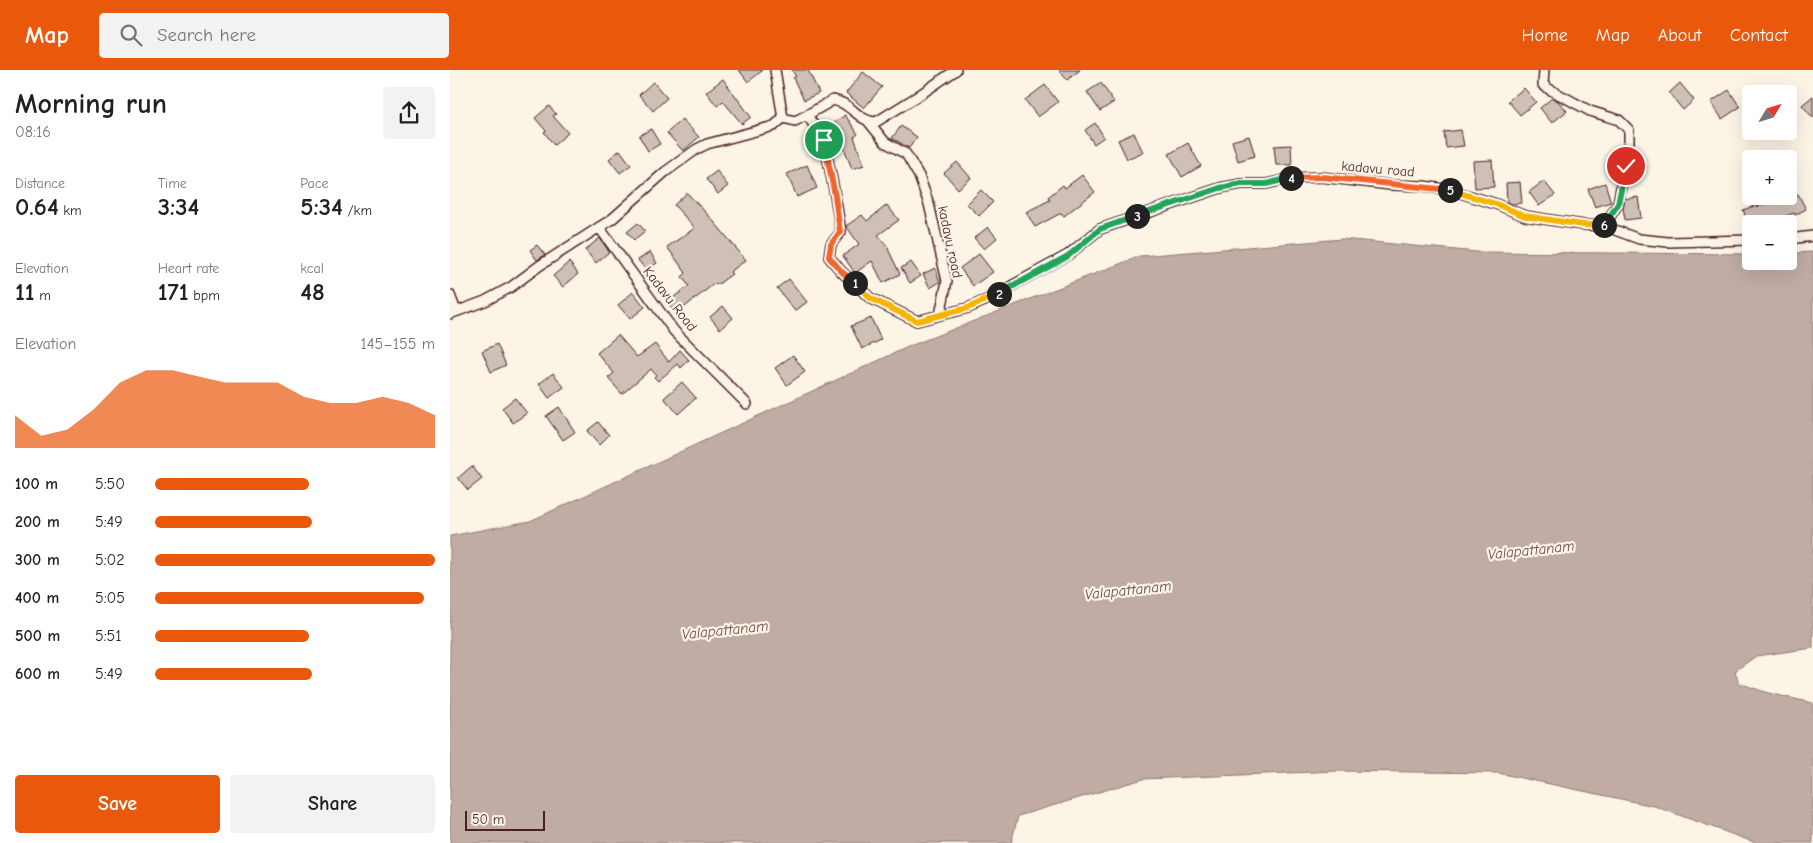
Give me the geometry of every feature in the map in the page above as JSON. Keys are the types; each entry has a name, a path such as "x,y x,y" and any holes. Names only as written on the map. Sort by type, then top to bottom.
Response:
{"street":[{"path":"774,70 783,118"},
{"path":"868,121 876,122 956,70"},
{"path":"1544,70 1543,84 1548,89 1590,111 1619,120 1629,130 1629,142 1618,204 1604,226"},
{"name":"kadavu road","path":"807,115 833,100 844,103 857,115 868,121 886,142 906,154 919,176 929,204 947,282 940,315 968,308 991,298 1068,256 1100,229 1220,188 1241,184 1266,184 1293,178 1322,177 1451,190 1496,204 1525,216 1583,225 1604,226 1639,239 1668,242 1742,240"},
{"path":"783,118 795,122 807,115 824,140 840,232 831,244 829,257 870,298 881,304 896,309 917,321 940,315"},
{"path":"450,295 453,313 485,301 511,287 539,266 612,220 665,172 697,149 707,144 774,126 783,118"},
{"name":"Kadavu Road","path":"599,227 674,331 747,404"},
{"path":"1797,237 1813,236"}],"water":[{"name":"Valapattanam","path":"1342,239 1477,252 1742,254 1742,270 1797,270 1797,253 1813,252 1813,648 1756,656 1735,671 1739,683 1768,693 1813,703 1813,843 1756,843 1654,806 1498,773 1337,771 1143,779 1018,816 1011,843 450,843 450,536 530,521 910,346 1140,256"}],"building":[{"path":"739,70 763,70 748,82"},
{"path":"792,70 808,70 819,93 804,100 793,78 796,77"},
{"path":"1059,70 1080,70 1067,80"},
{"path":"863,72 882,87 864,108 846,93"},
{"path":"723,79 751,117 742,124 723,101 717,106 706,92"},
{"path":"653,82 667,98 653,111 639,95"},
{"path":"1101,83 1114,102 1100,111 1087,92"},
{"path":"1680,83 1694,100 1683,110 1669,93"},
{"path":"1045,85 1058,102 1038,117 1025,100"},
{"path":"1524,88 1536,102 1520,115 1508,101"},
{"path":"1729,90 1740,107 1722,119 1711,102"},
{"path":"1813,96 1813,118 1802,105"},
{"path":"1552,98 1558,101 1567,111 1552,123 1540,108"},
{"path":"549,106 556,114 553,116 568,133 554,145 544,132 546,131 535,118"},
{"path":"845,115 858,134 854,137 864,165 852,169 843,145 840,147 827,128"},
{"path":"682,119 699,137 683,151 667,133"},
{"path":"1095,123 1104,137 1094,144 1085,130"},
{"path":"901,126 917,137 909,148 892,138"},
{"path":"651,129 660,144 648,151 639,136"},
{"path":"1461,130 1464,146 1446,148 1444,132"},
{"path":"1134,133 1143,152 1127,159 1118,140"},
{"path":"1249,136 1255,156 1238,161 1232,141"},
{"path":"1188,143 1201,166 1182,177 1169,154"},
{"path":"1291,145 1292,165 1276,165 1274,146"},
{"path":"620,150 631,165 620,173 609,159"},
{"path":"1492,160 1494,187 1475,188 1473,161"},
{"path":"957,162 971,178 958,189 944,173"},
{"path":"807,165 817,188 797,197 787,174"},
{"path":"717,171 728,186 718,194 706,179"},
{"path":"1082,175 1095,192 1064,216 1061,213 1035,227 1026,212 1050,200 1048,197 1063,185 1065,188"},
{"path":"1544,181 1555,195 1539,206 1529,192"},
{"path":"1520,182 1522,203 1511,204 1507,202 1506,183"},
{"path":"1605,183 1611,202 1595,207 1588,189"},
{"path":"981,190 993,202 979,216 967,204"},
{"path":"687,193 746,260 730,272 732,274 717,285 715,283 676,314 667,302 689,286 682,277 686,273 667,247 695,228 674,205"},
{"path":"1797,195 1806,209 1795,215 1794,213 1788,215 1745,215 1743,210 1757,205 1757,207 1762,205 1797,205"},
{"path":"1638,197 1641,218 1625,220 1623,208 1625,199"},
{"path":"887,205 899,220 878,235 889,248 900,274 883,283 872,261 855,273 843,256 859,244 846,226 862,215 867,221"},
{"path":"638,223 645,231 634,240 627,232"},
{"path":"988,227 997,238 984,249 974,238"},
{"path":"600,238 609,252 596,263 585,250"},
{"path":"537,245 545,255 537,260 530,250"},
{"path":"650,252 657,263 646,270 638,260"},
{"path":"979,254 993,272 973,286 960,268"},
{"path":"569,262 578,274 563,287 553,276"},
{"path":"911,262 921,276 910,283 901,268"},
{"path":"935,268 940,282 930,288 923,274"},
{"path":"789,279 807,302 795,311 777,288"},
{"path":"633,292 645,307 630,319 618,305"},
{"path":"723,306 733,318 720,329 710,317"},
{"path":"871,318 881,340 862,349 851,326"},
{"path":"618,335 637,357 655,344 669,362 680,350 689,360 681,368 678,364 658,381 651,369 622,394 608,378 614,373 597,353"},
{"path":"497,344 506,365 491,372 482,351"},
{"path":"793,355 805,372 787,385 775,368"},
{"path":"553,373 564,387 549,398 539,384"},
{"path":"682,382 696,398 678,414 664,398"},
{"path":"515,398 527,413 513,423 502,408"},
{"path":"559,407 575,432 563,440 546,416"},
{"path":"598,422 609,435 599,445 587,431"},
{"path":"472,466 482,479 468,490 458,478"}],"route":[{"path":"824,140 840,232 831,244 829,257 870,298 896,309 917,321 968,308 991,298 1068,256 1100,229 1220,188 1241,184 1266,184 1293,178 1322,177 1344,181 1423,186 1451,190 1496,204 1525,216 1556,222 1604,226 1618,204 1626,166"}]}
